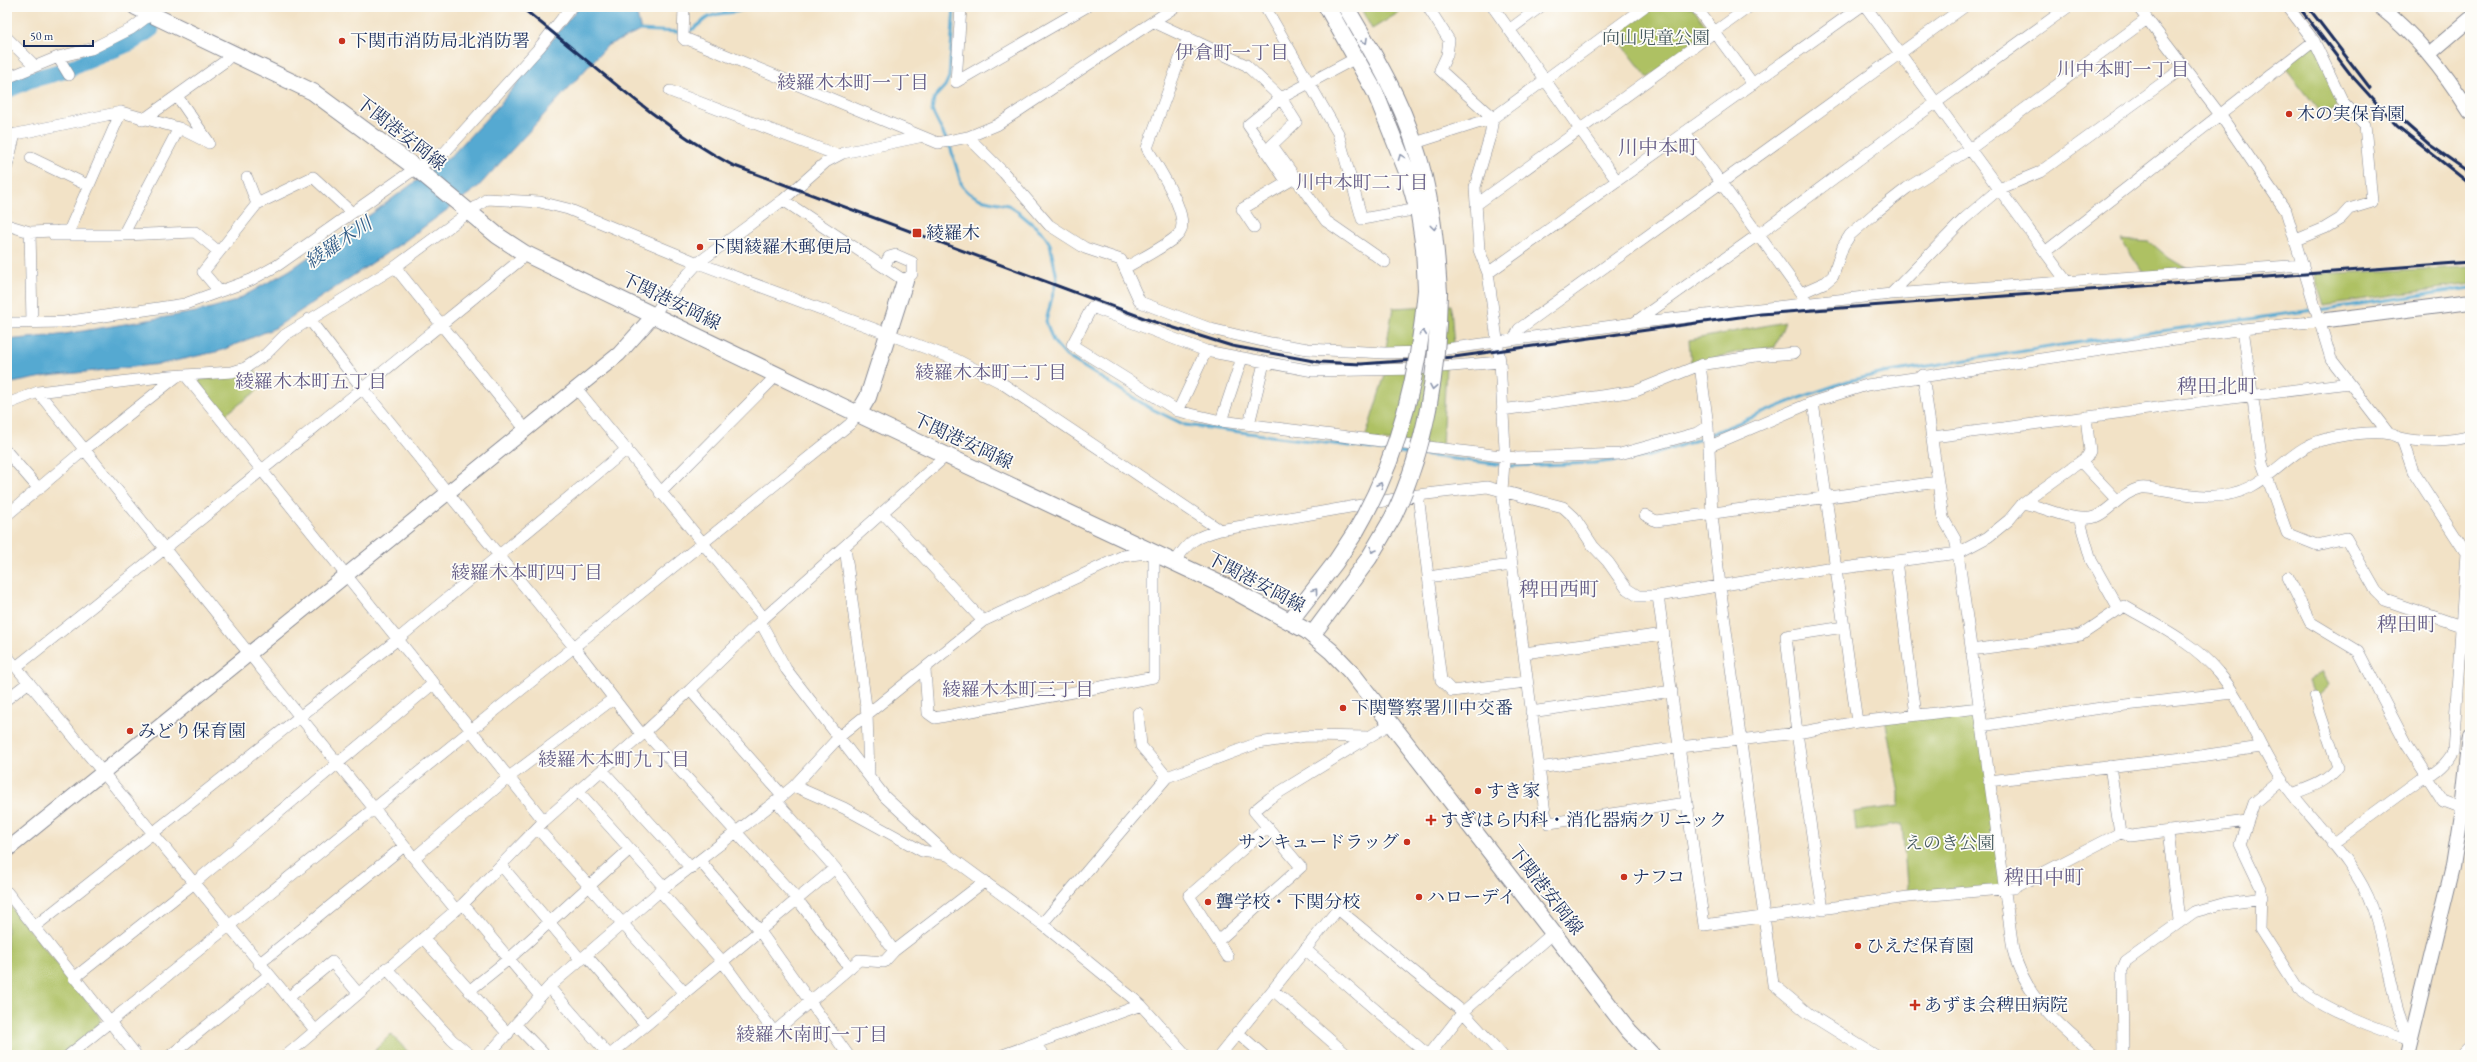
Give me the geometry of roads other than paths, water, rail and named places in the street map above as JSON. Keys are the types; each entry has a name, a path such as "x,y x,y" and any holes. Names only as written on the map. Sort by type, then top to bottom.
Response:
{"main road":[{"name":"下関港安岡線","path":"136,7 155,11 232,54 313,92 418,170 467,211 524,253 858,414 1175,562 1290,621 1312,635 1351,672 1390,724 1554,932 1629,1031 1652,1055"},
{"path":"1327,7 1375,92 1407,172 1424,208"},
{"path":"1312,635 1369,558 1393,517 1406,489 1426,422 1434,384 1438,345 1433,292 1424,248 1424,208 1415,143 1387,81 1346,7"},
{"path":"858,414 868,397 905,281"},
{"path":"1290,621 1335,563 1356,531 1384,476 1405,416 1433,292"}],"street":[{"path":"7,323 32,321 64,322 185,304 251,280 278,266 352,213 445,152 539,48 571,7"},
{"path":"684,7 683,38 920,137 940,143 968,137 997,124 1175,7"},
{"path":"961,7 956,82 1086,7"},
{"path":"1265,7 1338,133 1362,219 1424,208"},
{"path":"1428,7 1449,40 1447,55 1440,70 1493,118"},
{"path":"1493,7 1544,81 1617,181"},
{"path":"1509,30 1540,7"},
{"path":"1415,143 1493,118 1644,7"},
{"path":"1696,7 1753,84"},
{"path":"1477,204 1749,7"},
{"path":"1488,273 1860,7"},
{"path":"1866,7 2067,282"},
{"path":"1514,339 1519,329 1723,184 1964,7"},
{"path":"1634,323 1759,234 1774,221 2068,7"},
{"path":"2138,7 2221,116 2278,197 2286,211 2296,240 2331,358 2389,434"},
{"path":"2288,7 2314,41 2343,102 2364,125 2372,202 2349,209 2340,219 2325,228 2296,240"},
{"path":"2380,7 2414,37 2429,54 2446,74 2470,112"},
{"path":"7,78 58,57 91,49 130,29 155,11"},
{"path":"1801,292 1826,282 1833,276 1843,246 1850,235 1875,213 1907,188 1970,149 2147,19"},
{"path":"2429,54 2470,19"},
{"path":"1154,22 1246,65 1281,98 1296,122 1272,145 1290,180"},
{"path":"1125,268 1178,234 1182,224 1177,201 1147,148 1188,37"},
{"path":"7,38 35,66"},
{"path":"2044,252 2221,116 2314,41"},
{"path":"143,120 224,62 232,54"},
{"path":"58,57 69,75"},
{"path":"1356,58 1309,81 1281,98 1248,125 1290,180 1326,221 1385,262"},
{"path":"1891,294 1964,219 1999,189 2040,172 2183,68"},
{"path":"670,91 837,155"},
{"path":"7,166 11,135 121,112 143,120 179,128 209,143 177,96"},
{"path":"7,225 30,232 69,231 121,112"},
{"path":"1493,118 1490,136 1475,187 1479,250 1488,273 1500,362 1504,462 1502,490 1524,653 1526,682 1545,814 1549,823 1686,803"},
{"path":"123,235 179,128"},
{"path":"1685,133 1801,292 1807,303"},
{"path":"7,850 347,576 619,354 654,316 665,299 698,263 783,200 837,155 920,137"},
{"path":"968,137 1004,173 1049,224 1085,248 1121,260 1140,302 1211,329 1271,343 1308,349 1424,352 1634,323 1891,294 2303,265"},
{"path":"31,158 89,186"},
{"path":"219,291 203,272 257,204 313,177 352,213"},
{"path":"247,178 257,204"},
{"path":"1254,227 1242,209 1290,180"},
{"path":"7,404 38,392 169,376 232,372 245,368 266,354 285,335 395,267 467,211 487,199 540,202 593,218 698,263 955,359 1000,382 1220,530"},
{"path":"783,200 905,281 912,274 912,262 896,255 889,257 884,267"},
{"path":"54,231 54,235 123,235 195,232 219,252"},
{"path":"30,232 32,321"},
{"path":"16,667 164,550 518,261 524,253"},
{"path":"395,267 526,430"},
{"path":"1710,444 1813,402 1867,385 1923,375 2243,329 2470,302"},
{"path":"1500,362 1362,372 1314,371 1264,363 1206,351 1092,308 1072,345 1178,411 1221,421 1504,462 1517,458 1620,454 1690,435 1708,427"},
{"path":"309,319 362,388 574,647 613,699 797,899 850,968"},
{"path":"2243,329 2262,463 2286,533 2317,545 2346,538 2380,596 2465,626"},
{"path":"1178,411 1206,351"},
{"path":"1502,410 1636,391 1700,365 1756,356 1794,353"},
{"path":"1221,421 1242,358"},
{"path":"1250,424 1264,363"},
{"path":"1700,365 1710,444 1712,515 1720,586 1773,984 1809,1014 1875,1055"},
{"path":"660,492 777,375"},
{"path":"1923,375 1933,437 1943,518 1955,539 1958,553 2013,950 2023,978 2040,1003 2095,1055"},
{"path":"7,515 84,450 181,376"},
{"path":"181,376 261,470 471,728 509,777 541,825 589,886 684,992"},
{"path":"1933,437 2253,394 2349,383"},
{"path":"576,388 627,449 660,492 703,542 763,621 786,668 885,797 948,854 1042,924 1141,1006 1186,1055"},
{"path":"38,392 372,808 414,858 459,907 510,958 540,996"},
{"path":"1813,402 1857,722"},
{"path":"69,1055 229,927 471,728 574,647 850,424 858,414"},
{"path":"1175,562 1184,547 1197,537 1220,530 1418,495 1487,487 1563,507 1574,517 1593,546 1608,562 1627,590 1638,596 1658,596 1827,568 1836,569 1958,553 1988,537 2009,520 2030,496 2082,463 2090,451 2086,417"},
{"path":"2023,503 2042,506 2065,516 2092,518 2105,510 2116,499 2142,488 2215,497 2250,486 2267,475 2291,455 2315,442 2348,435 2389,434 2402,439 2458,440 2470,436"},
{"path":"2332,844 2419,780 2428,777 2447,762 2453,752 2465,626 2466,552 2413,471 2402,439"},
{"path":"34,927 398,639 627,449"},
{"path":"7,452 39,489"},
{"path":"287,1055 386,968 459,907 541,825 690,690 763,621 947,455"},
{"path":"2082,463 2116,499"},
{"path":"1645,515 1656,521 1712,515 1938,482"},
{"path":"1418,495 1441,680 1452,691 1526,682"},
{"path":"883,513 983,621"},
{"path":"2079,518 2091,560 2119,610"},
{"path":"845,547 867,714 868,775"},
{"path":"488,1055 540,996 584,957 662,889 736,833 794,786 839,737 925,670 983,621 1122,556 1154,552 1154,677 935,718 928,712 925,670"},
{"path":"1896,561 1916,715"},
{"path":"1428,577 1511,565"},
{"path":"2288,577 2310,622 2358,652 2407,745 2443,801 2466,810"},
{"path":"1658,596 1704,925 1823,910 1908,897 2014,888 2120,833 2131,836 2247,821"},
{"path":"1971,650 2081,635 2124,606 2180,639 2219,672 2233,693 2261,747 2281,780 2357,878 2372,906 2398,1012 2411,1040"},
{"path":"1823,910 1797,732 1786,636 1844,627"},
{"path":"1524,653 1664,634"},
{"path":"7,656 104,772 193,884 315,1030"},
{"path":"7,700 29,682"},
{"path":"74,978 193,884 434,683"},
{"path":"690,690 835,868 894,951"},
{"path":"1531,712 1672,691"},
{"path":"1981,726 2108,707 2233,693"},
{"path":"2292,794 2315,785 2334,774 2338,767 2316,698"},
{"path":"414,858 509,777 613,699"},
{"path":"1539,768 1680,746 1797,732 1857,722 1979,708"},
{"path":"1138,713 1141,746 1167,777"},
{"path":"1218,941 1301,867 1254,811 1270,798 1390,724"},
{"path":"1042,924 1167,777 1258,743 1306,736 1370,737"},
{"path":"2407,1055 2466,810 2470,736"},
{"path":"1989,780 2261,747"},
{"path":"2110,766 2120,833"},
{"path":"602,770 691,868"},
{"path":"2281,780 2254,803 2240,844 2261,888 2262,898 2260,929 2297,987 2305,994 2336,1011 2411,1040"},
{"path":"794,786 844,808 922,851 948,854"},
{"path":"578,791 630,849 722,961 774,1032 859,960 884,962 894,951 985,881"},
{"path":"1228,956 1189,896 1268,827"},
{"path":"2168,832 2179,920"},
{"path":"259,964 404,846"},
{"path":"469,991 510,958 630,849"},
{"path":"700,861 759,930 811,1000 848,1055"},
{"path":"501,865 549,923 584,957 646,1025"},
{"path":"550,987 609,1055 835,868"},
{"path":"7,892 136,1055"},
{"path":"2123,1055 2122,970 2126,960 2174,927 2179,920 2207,907 2262,898"},
{"path":"1220,1055 1338,908 1463,1012 1502,1055"},
{"path":"1305,949 1429,1055 1463,1012 1554,932"},
{"path":"422,938 508,1034"},
{"path":"288,998 332,962 358,993"},
{"path":"386,968 452,1040 470,1055"},
{"path":"171,1055 269,975"},
{"path":"1273,990 1347,1055"},
{"path":"1003,1055 1141,1006"},
{"path":"516,1025 545,1055"},
{"path":"1237,1032 1263,1055"},
{"path":"1034,1044 1044,1055"},
{"path":"2464,1055 2470,1049"}],"water":[{"name":"綾羅木川","path":"579,7 635,7 641,31 608,45 478,187 402,243 275,328 220,351 161,364 48,376 7,384 7,340 59,335 196,312 233,302 290,270 374,212 453,154 500,104"}],"waterway":[{"path":"686,31 695,28 704,20 717,14 742,10 747,7"},
{"path":"954,7 949,77 945,86 934,98 932,111 951,149 962,186 969,193 980,199 1008,205 1043,233 1050,244 1057,278 1046,321 1053,341 1066,356 1150,408 1185,425 1389,451"},
{"path":"7,90 29,80 63,71 132,42 151,29"},
{"path":"638,30 680,32"},
{"path":"2319,310 2470,288"},
{"path":"1711,434 1799,398 1848,381 1883,373 2088,341 2314,310"},
{"path":"1422,455 1512,466 1594,463 1646,457 1706,437"},
{"path":"1398,452 1412,454"}],"railway":[{"path":"521,7 649,111 703,148 732,165 1152,321 1232,346 1319,362 1361,364 1454,357 1761,314 2470,262"},
{"path":"2299,7 2351,75 2397,126 2470,184"},
{"path":"2308,7 2370,88"},
{"path":"2390,110 2430,145 2470,173"}],"place":[{"name":"下関市消防局北消防署","path":"342,41"},
{"name":"木の実保育園","path":"2289,114"},
{"name":"綾羅木","path":"917,233"},
{"name":"下関綾羅木郵便局","path":"700,247"},
{"name":"下関警察署川中交番","path":"1343,708"},
{"name":"みどり保育園","path":"130,731"},
{"name":"すき家","path":"1478,791"},
{"name":"すぎはら内科・消化器病クリニック","path":"1431,820"},
{"name":"サンキュードラッグ","path":"1407,842"},
{"name":"ナフコ","path":"1624,877"},
{"name":"ハローデイ","path":"1419,897"},
{"name":"聾学校・下関分校","path":"1208,902"},
{"name":"ひえだ保育園","path":"1858,946"},
{"name":"あずま会稗田病院","path":"1915,1005"}],"district":[{"name":"伊倉町一丁目","path":"1232,52"},
{"name":"川中本町一丁目","path":"2123,69"},
{"name":"綾羅木本町一丁目","path":"853,82"},
{"name":"川中本町","path":"1658,147"},
{"name":"川中本町二丁目","path":"1362,182"},
{"name":"綾羅木本町二丁目","path":"991,372"},
{"name":"綾羅木本町五丁目","path":"311,381"},
{"name":"稗田北町","path":"2217,386"},
{"name":"綾羅木本町四丁目","path":"527,572"},
{"name":"稗田西町","path":"1559,589"},
{"name":"稗田町","path":"2407,624"},
{"name":"綾羅木本町三丁目","path":"1018,689"},
{"name":"綾羅木本町九丁目","path":"614,759"},
{"name":"稗田中町","path":"2044,877"},
{"name":"綾羅木南町一丁目","path":"812,1034"}],"park label":[{"name":"向山児童公園","path":"1656,38"},
{"name":"えのき公園","path":"1950,843"}]}
